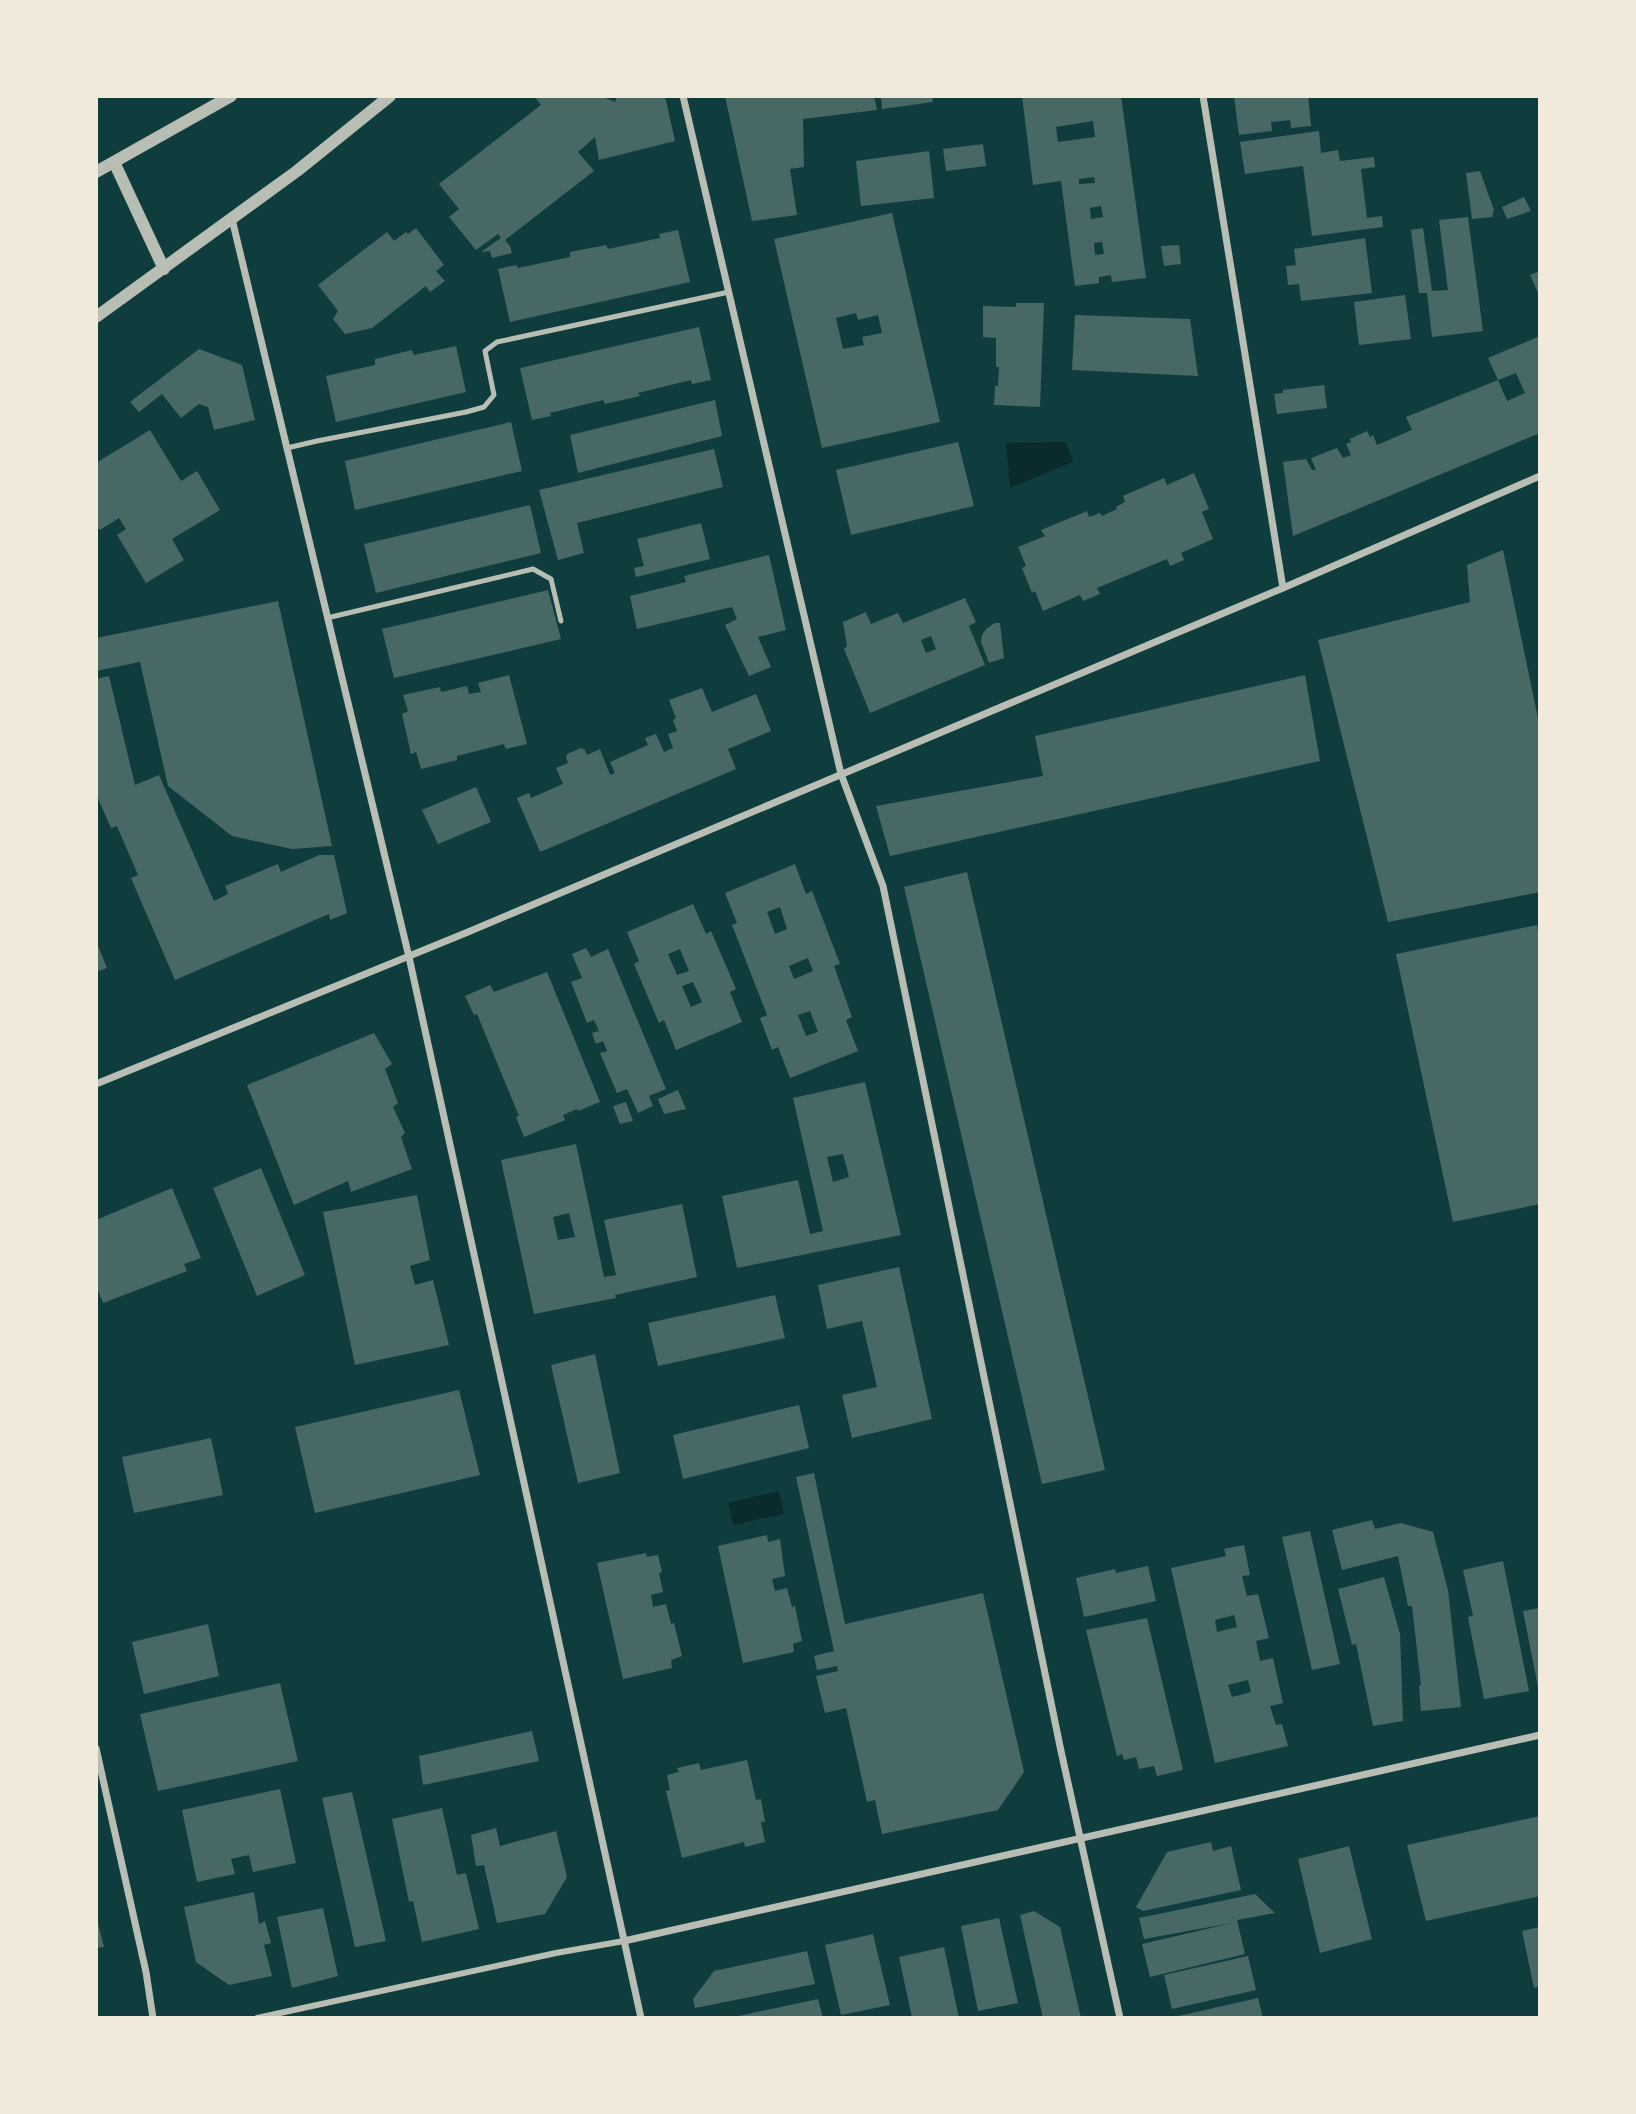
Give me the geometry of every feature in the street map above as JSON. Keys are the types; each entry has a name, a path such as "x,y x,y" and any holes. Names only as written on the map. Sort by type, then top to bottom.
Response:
{"street":[{"path":"96,172 231,96"},
{"path":"96,317 296,171 390,96"},
{"path":"683,96 841,774 883,886 1080,1838 1120,2018"},
{"path":"1203,96 1283,588"},
{"path":"114,162 164,269"},
{"path":"232,219 409,957 640,2018"},
{"path":"96,1084 409,957 1283,588 1540,476"},
{"path":"257,2018 556,1953 624,1941 1540,1735"},
{"path":"96,1748 146,1972 153,2018"}],"lane":[{"path":"287,449 484,407 494,395 485,351 497,342 729,292"},
{"path":"327,618 533,569 551,579 562,621"}],"water":[{"path":"1066,442 1073,462 1010,488 1006,443"},
{"path":"779,1491 784,1514 733,1525 728,1503"}],"building":[{"path":"534,96 601,96 615,102 617,96 665,96 675,141 599,160 595,137 578,152 594,171 505,240 512,253 492,258 490,251 481,252 501,238 498,234 476,250 449,217 459,209 439,184 541,105"},
{"path":"725,96 874,96 877,110 803,119 804,167 790,169 797,215 752,221"},
{"path":"881,96 932,96 933,102 882,109"},
{"path":"1022,96 1121,96 1146,278 1112,282 1111,275 1099,277 1099,283 1075,286 1061,181 1033,185","holes":["1093,121 1095,137 1058,142 1056,127","1094,177 1095,183 1079,184 1079,179","1101,206 1103,217 1091,219 1090,208","1102,242 1104,254 1095,255 1094,243"]},
{"path":"1234,96 1308,96 1311,126 1291,128 1290,120 1271,122 1272,131 1239,135"},
{"path":"1319,131 1321,153 1338,150 1340,161 1374,157 1375,167 1361,169 1367,218 1382,216 1383,227 1312,236 1303,166 1245,174 1240,142"},
{"path":"983,144 986,166 946,171 943,149"},
{"path":"929,151 934,198 861,206 856,161"},
{"path":"1480,171 1494,210 1492,217 1472,219 1466,173"},
{"path":"1524,197 1531,211 1507,219 1502,207"},
{"path":"892,213 940,422 822,448 774,239","holes":["856,313 858,320 878,315 882,333 862,337 864,345 843,349 836,318"]},
{"path":"1468,217 1483,331 1432,337 1427,293 1419,293 1411,230 1423,228 1432,291 1448,290 1439,220"},
{"path":"416,228 444,265 436,271 445,281 430,292 426,286 372,328 345,334 333,319 338,311 318,285 387,232 394,241"},
{"path":"678,230 690,282 510,322 498,269 516,265 518,268 570,257 570,252 606,245 608,249 660,238 659,234"},
{"path":"1365,238 1372,293 1301,301 1299,284 1288,285 1286,266 1296,265 1294,249"},
{"path":"1179,245 1181,264 1164,266 1161,246"},
{"path":"1540,271 1540,297 1530,275"},
{"path":"1405,295 1411,339 1359,345 1354,302"},
{"path":"1016,303 1044,303 1040,407 994,405 999,367 996,367 996,338 983,337 983,306 1016,307"},
{"path":"1075,315 1190,319 1198,376 1072,370"},
{"path":"699,327 711,380 692,384 691,380 638,393 640,396 605,404 603,400 532,420 520,368"},
{"path":"1540,336 1540,433 1293,536 1283,462 1306,459 1312,470 1316,470 1311,458 1337,448 1343,458 1351,455 1346,444 1351,442 1350,439 1367,431 1370,437 1373,435 1377,445 1412,430 1406,417 1498,380 1488,358","holes":["1516,373 1525,393 1507,401 1498,380"]},
{"path":"456,346 466,392 336,422 326,376 375,365 375,359 412,350 414,355"},
{"path":"199,349 242,365 255,420 214,430 208,407 199,404 181,418 162,394 139,412 130,402"},
{"path":"1324,385 1327,408 1277,414 1274,394 1283,393 1283,390"},
{"path":"715,400 722,436 578,473 570,435"},
{"path":"511,422 522,471 355,510 345,461"},
{"path":"150,430 181,481 197,471 220,510 172,539 184,560 146,583 117,535 126,529 119,518 100,530 96,525 96,463"},
{"path":"958,442 974,506 851,535 836,470"},
{"path":"714,449 723,487 577,523 584,553 558,560 539,490"},
{"path":"1194,473 1209,509 1202,512 1213,539 1181,553 1184,560 1170,566 1167,559 1097,588 1100,594 1083,601 1080,595 1043,611 1022,568 1026,566 1018,547 1045,536 1041,530 1087,511 1089,517 1100,513 1102,516 1117,509 1116,507 1125,502 1123,496 1164,478 1167,485"},
{"path":"530,505 541,553 376,593 364,544"},
{"path":"701,523 710,559 636,577 634,568 644,566 637,539"},
{"path":"1503,550 1540,728 1540,892 1388,922 1318,640 1470,602 1467,565"},
{"path":"769,555 786,630 758,637 771,667 749,676 725,625 737,619 732,607 637,629 630,596 686,582 684,576"},
{"path":"548,590 561,639 394,678 382,629"},
{"path":"965,598 976,622 969,626 985,665 870,713 844,649 847,646 843,622 866,612 871,624 898,613 903,623","holes":["931,636 936,649 926,653 921,640"]},
{"path":"278,601 332,846 292,849 232,836 168,786 140,662 96,671 96,638"},
{"path":"995,623 1000,623 1004,658 989,663 981,642 982,635"},
{"path":"509,675 527,744 506,749 504,744 421,769 416,752 411,754 402,714 408,711 403,695 440,687 441,692 467,686 469,694 481,692 478,683"},
{"path":"1305,675 1320,761 890,856 876,806 1043,776 1035,736"},
{"path":"109,676 135,785 159,775 214,901 228,894 225,886 278,864 281,872 319,855 334,855 347,913 330,920 329,914 175,980 131,878 138,875 117,826 111,828 96,794 96,679"},
{"path":"702,688 712,712 756,694 771,731 728,749 736,769 540,852 517,798 529,793 531,798 563,784 556,768 568,763 567,754 581,748 587,755 600,749 610,775 615,773 610,762 648,745 645,738 656,734 664,752 673,748 668,734 677,731 673,720 676,718 669,700"},
{"path":"476,787 491,822 438,844 422,810"},
{"path":"795,864 806,894 812,891 840,964 834,966 852,1017 846,1020 858,1051 790,1078 778,1047 772,1050 760,1018 767,1015 732,925 737,923 725,893","holes":["780,907 787,929 775,934 767,912","808,958 813,971 794,979 789,966","810,1011 818,1032 806,1036 798,1015"]},
{"path":"967,872 1105,1470 1042,1484 904,887"},
{"path":"693,904 706,934 711,931 736,989 730,992 742,1022 676,1050 664,1020 659,1023 634,964 639,961 627,932","holes":["680,949 689,971 677,975 668,954","693,982 702,1002 691,1007 682,986"]},
{"path":"1537,925 1540,940 1540,1204 1453,1222 1396,954"},
{"path":"96,941 107,968 96,972"},
{"path":"586,948 591,957 608,949 666,1089 649,1096 653,1106 638,1113 627,1089 617,1093 600,1053 607,1051 603,1041 596,1044 592,1033 599,1031 594,1020 587,1023 571,982 582,978 572,954"},
{"path":"547,972 600,1102 563,1115 565,1120 524,1137 516,1117 519,1116 477,1014 474,1015 465,996 490,985 494,992"},
{"path":"374,1033 392,1064 385,1069 398,1103 393,1107 405,1133 401,1137 412,1169 351,1192 348,1181 294,1205 247,1085"},
{"path":"865,1082 901,1235 737,1268 722,1196 798,1180 810,1234 823,1231 793,1098","holes":["843,1154 849,1177 833,1182 827,1157"]},
{"path":"678,1090 686,1109 664,1114 658,1099"},
{"path":"626,1102 633,1121 620,1124 613,1106"},
{"path":"576,1144 604,1277 616,1275 604,1220 682,1204 697,1277 615,1295 616,1298 534,1314 501,1160","holes":["569,1213 575,1237 558,1240 553,1217"]},
{"path":"261,1168 305,1275 257,1296 213,1188"},
{"path":"172,1188 201,1258 184,1264 187,1271 103,1303 96,1286 96,1220"},
{"path":"417,1195 430,1260 410,1266 415,1285 433,1280 449,1345 355,1365 323,1212"},
{"path":"899,1267 932,1419 852,1438 842,1395 877,1387 862,1321 827,1329 818,1285"},
{"path":"775,1295 785,1338 658,1366 648,1323"},
{"path":"595,1354 620,1473 578,1483 551,1365"},
{"path":"459,1390 480,1475 315,1513 295,1427"},
{"path":"799,1405 809,1448 683,1479 673,1435"},
{"path":"211,1438 223,1495 134,1513 122,1457"},
{"path":"814,1473 845,1624 983,1593 1024,1772 998,1810 882,1834 875,1800 867,1802 846,1708 825,1713 816,1676 838,1671 837,1666 817,1670 814,1656 834,1651 796,1477"},
{"path":"1372,1520 1375,1529 1401,1523 1433,1532 1448,1590 1461,1707 1421,1711 1421,1685 1412,1606 1408,1606 1398,1556 1342,1570 1332,1530"},
{"path":"1310,1531 1340,1664 1312,1670 1282,1537"},
{"path":"767,1535 768,1542 780,1539 785,1576 772,1579 775,1591 787,1588 792,1607 795,1606 802,1641 793,1644 794,1652 743,1663 718,1546"},
{"path":"1244,1545 1250,1575 1242,1576 1247,1596 1258,1594 1269,1638 1256,1641 1260,1661 1273,1658 1283,1703 1270,1706 1276,1725 1282,1724 1288,1746 1215,1763 1171,1568 1226,1556 1224,1549","holes":["1234,1615 1237,1627 1217,1632 1215,1620","1248,1680 1251,1692 1232,1697 1228,1685"]},
{"path":"646,1553 647,1557 658,1555 662,1572 659,1573 663,1592 651,1595 653,1607 666,1604 682,1656 671,1660 672,1668 623,1679 597,1563"},
{"path":"1503,1561 1529,1691 1484,1699 1468,1617 1473,1616 1463,1570"},
{"path":"1148,1566 1156,1601 1084,1617 1076,1578 1115,1569 1116,1573"},
{"path":"1384,1577 1400,1634 1403,1721 1373,1726 1356,1644 1352,1645 1338,1589"},
{"path":"1540,1608 1540,1692 1539,1692 1523,1611"},
{"path":"1147,1618 1183,1770 1157,1776 1154,1766 1139,1769 1136,1757 1124,1760 1122,1754 1117,1756 1086,1630"},
{"path":"208,1624 219,1676 144,1694 132,1642"},
{"path":"280,1683 298,1761 158,1791 140,1714"},
{"path":"532,1731 539,1761 423,1785 419,1756"},
{"path":"747,1760 756,1800 761,1799 765,1822 761,1822 765,1842 745,1847 744,1842 682,1858 666,1791 670,1790 667,1775 679,1772 677,1768 699,1763 701,1770"},
{"path":"280,1789 296,1863 253,1872 249,1855 231,1859 235,1874 197,1882 182,1810"},
{"path":"352,1792 386,1941 355,1947 322,1798"},
{"path":"442,1808 457,1875 466,1873 479,1929 422,1942 413,1901 409,1902 392,1819"},
{"path":"1540,1816 1540,1896 1426,1921 1407,1845"},
{"path":"496,1828 500,1846 556,1831 567,1877 545,1914 497,1923 484,1865 476,1866 471,1835"},
{"path":"1211,1842 1213,1851 1231,1846 1241,1890 1143,1911 1136,1907 1167,1852"},
{"path":"1349,1846 1372,1939 1320,1953 1298,1859"},
{"path":"254,1892 259,1924 265,1921 271,1943 264,1945 272,1976 229,1985 196,1962 184,1907"},
{"path":"1255,1894 1275,1913 1237,1920 1245,1954 1150,1977 1142,1944 1232,1923 1144,1939 1139,1918"},
{"path":"323,1908 338,1976 292,1988 277,1917"},
{"path":"1034,1911 1060,1927 1081,2018 1043,2018 1020,1915"},
{"path":"999,1918 1018,2003 978,2011 961,1926"},
{"path":"96,1920 104,1947 96,1948"},
{"path":"1540,1927 1540,1986 1534,1988 1522,1931"},
{"path":"873,1934 890,2005 841,2015 825,1945"},
{"path":"944,1947 959,2018 912,2018 899,1957"},
{"path":"807,1951 815,1984 695,2008 693,1999 714,1971"},
{"path":"1248,1956 1256,1990 1172,2009 1164,1975"},
{"path":"1258,1998 1263,2018 1174,2018 1174,2017"},
{"path":"818,1999 823,2018 734,2018 734,2017"}]}
